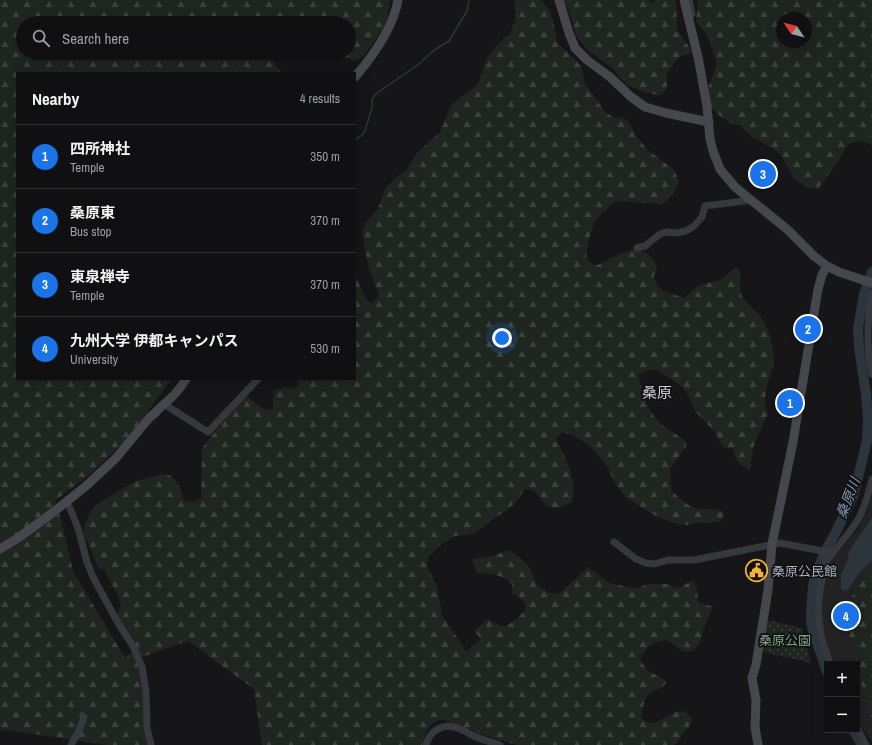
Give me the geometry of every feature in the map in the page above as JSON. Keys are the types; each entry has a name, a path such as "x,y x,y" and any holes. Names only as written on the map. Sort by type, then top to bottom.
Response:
{"street":[{"path":"356,76 371,58 388,29 397,7 398,0"},
{"path":"559,0 575,48 630,96 645,107 709,122"},
{"path":"684,0 695,42 709,122 710,139 720,169 735,187 788,230 814,256 827,266 872,284"},
{"path":"689,0 696,34 695,42"},
{"path":"637,248 648,245 660,234 666,232 676,233 686,231 694,226 702,217 705,206 752,200"},
{"path":"758,745 755,727 756,700 752,678 756,665 765,605 772,544 793,442 818,289 822,275 827,266"},
{"path":"872,293 867,343 872,374"},
{"path":"0,549 51,514 86,486 116,458 150,417 178,392 185,380"},
{"path":"164,404 208,432 257,380"},
{"path":"829,661 821,636 818,610 825,563 831,552 846,537 859,517 868,495 872,479"},
{"path":"67,501 78,528 87,562 93,577 118,623 138,655 142,667 146,692 147,728 151,745"},
{"path":"614,542 636,559 646,564 654,564 668,560 694,560 780,543 831,552"},
{"path":"71,745 79,731 84,717"},
{"path":"426,745 428,737 441,727 448,726 500,745"},
{"path":"860,733 866,745"}],"shaded area":[{"path":"872,496 872,742 860,724 860,661 833,661 824,637 820,610 828,565 857,530 867,511"},
{"path":"872,518 872,560 859,573 847,591 841,589 841,575 849,557 847,554"}],"green space":[{"path":"0,0 390,0 386,24 363,57 354,61 352,60 356,60 356,16 16,16 16,60 274,60 276,66 281,72 16,72 16,380 171,380 128,438 90,474 55,501 61,519 73,571 125,658 136,649 117,616 121,603 104,569 99,569 84,534 84,526 91,511 97,504 136,481 163,474 171,476 177,482 185,501 193,502 201,498 202,448 245,394 261,407 265,409 273,409 273,391 297,387 299,383 298,380 356,380 356,277 366,299 369,302 373,302 379,294 369,270 363,239 363,230 366,222 378,209 385,189 395,178 406,171 417,153 440,132 451,106 479,82 487,58 504,38 510,34 515,21 515,0 540,0 548,8 552,16 557,42 581,66 585,83 605,112 613,117 628,121 636,136 648,150 674,170 679,182 673,195 662,204 616,201 595,221 588,245 587,259 593,265 598,265 624,252 638,250 645,252 651,257 657,267 654,276 657,285 663,291 684,298 699,285 721,280 735,267 740,271 741,294 763,320 769,333 772,346 774,359 765,397 768,414 753,448 750,470 746,469 738,462 733,449 723,447 714,431 695,411 683,387 657,370 648,370 638,374 649,408 657,420 686,442 686,447 670,468 671,490 692,507 721,511 724,513 720,522 687,525 677,524 656,516 625,497 613,480 608,467 590,446 575,436 563,432 556,438 567,461 572,477 572,502 560,507 547,507 535,492 525,489 515,503 473,534 455,536 442,544 428,557 427,565 437,586 442,615 466,651 481,639 474,631 488,619 498,625 503,626 510,624 525,611 526,605 520,598 512,593 512,584 506,578 476,572 472,559 495,555 508,550 526,563 540,588 556,594 559,594 588,567 609,583 636,589 648,584 669,584 676,588 681,587 693,580 697,591 698,602 713,607 703,630 701,641 695,649 690,652 683,651 667,640 656,642 648,648 640,660 648,671 664,679 666,683 661,688 650,693 644,702 641,717 645,721 653,724 676,712 685,711 691,718 692,722 678,741 674,745 517,745 484,735 445,720 440,720 436,721 429,727 422,745 262,745 254,689 188,641 139,658 147,745 107,745 8,730 0,731"},
{"path":"561,0 649,0 651,3 655,0 676,0 677,30 692,51 689,54 680,56 669,70 667,74 667,88 661,95 644,92 627,85 612,68 587,50 576,35 568,8"},
{"path":"698,0 872,0 872,145 862,141 848,144 839,160 818,189 808,188 794,179 781,155 774,149 752,137 740,125 731,123 717,114 711,106 708,88 717,64 712,46 704,31 696,22"},
{"path":"872,562 872,727 860,678 860,661 856,661 849,634 851,600 865,569"},
{"name":"桑原公園","path":"767,620 802,628 811,663 763,652"}],"waterway":[{"path":"356,139 365,131 372,108 372,99 377,93 419,64 433,51 449,41 467,11 469,0"},
{"name":"桑原川","path":"824,663 812,628 811,616 813,585 818,568 826,550 853,496 867,440 868,419 866,394 859,347 858,328 864,294 872,272"},
{"name":"桑原川","path":"855,733 862,745"}],"place":[{"name":"東泉禅寺","path":"763,174"},
{"name":"桑原東","path":"808,329"},
{"name":"四所神社","path":"790,403"},
{"name":"桑原公民館","path":"757,571"},
{"name":"九州大学 伊都キャンパス","path":"846,616"}],"district":[{"name":"桑原","path":"657,392"}]}
